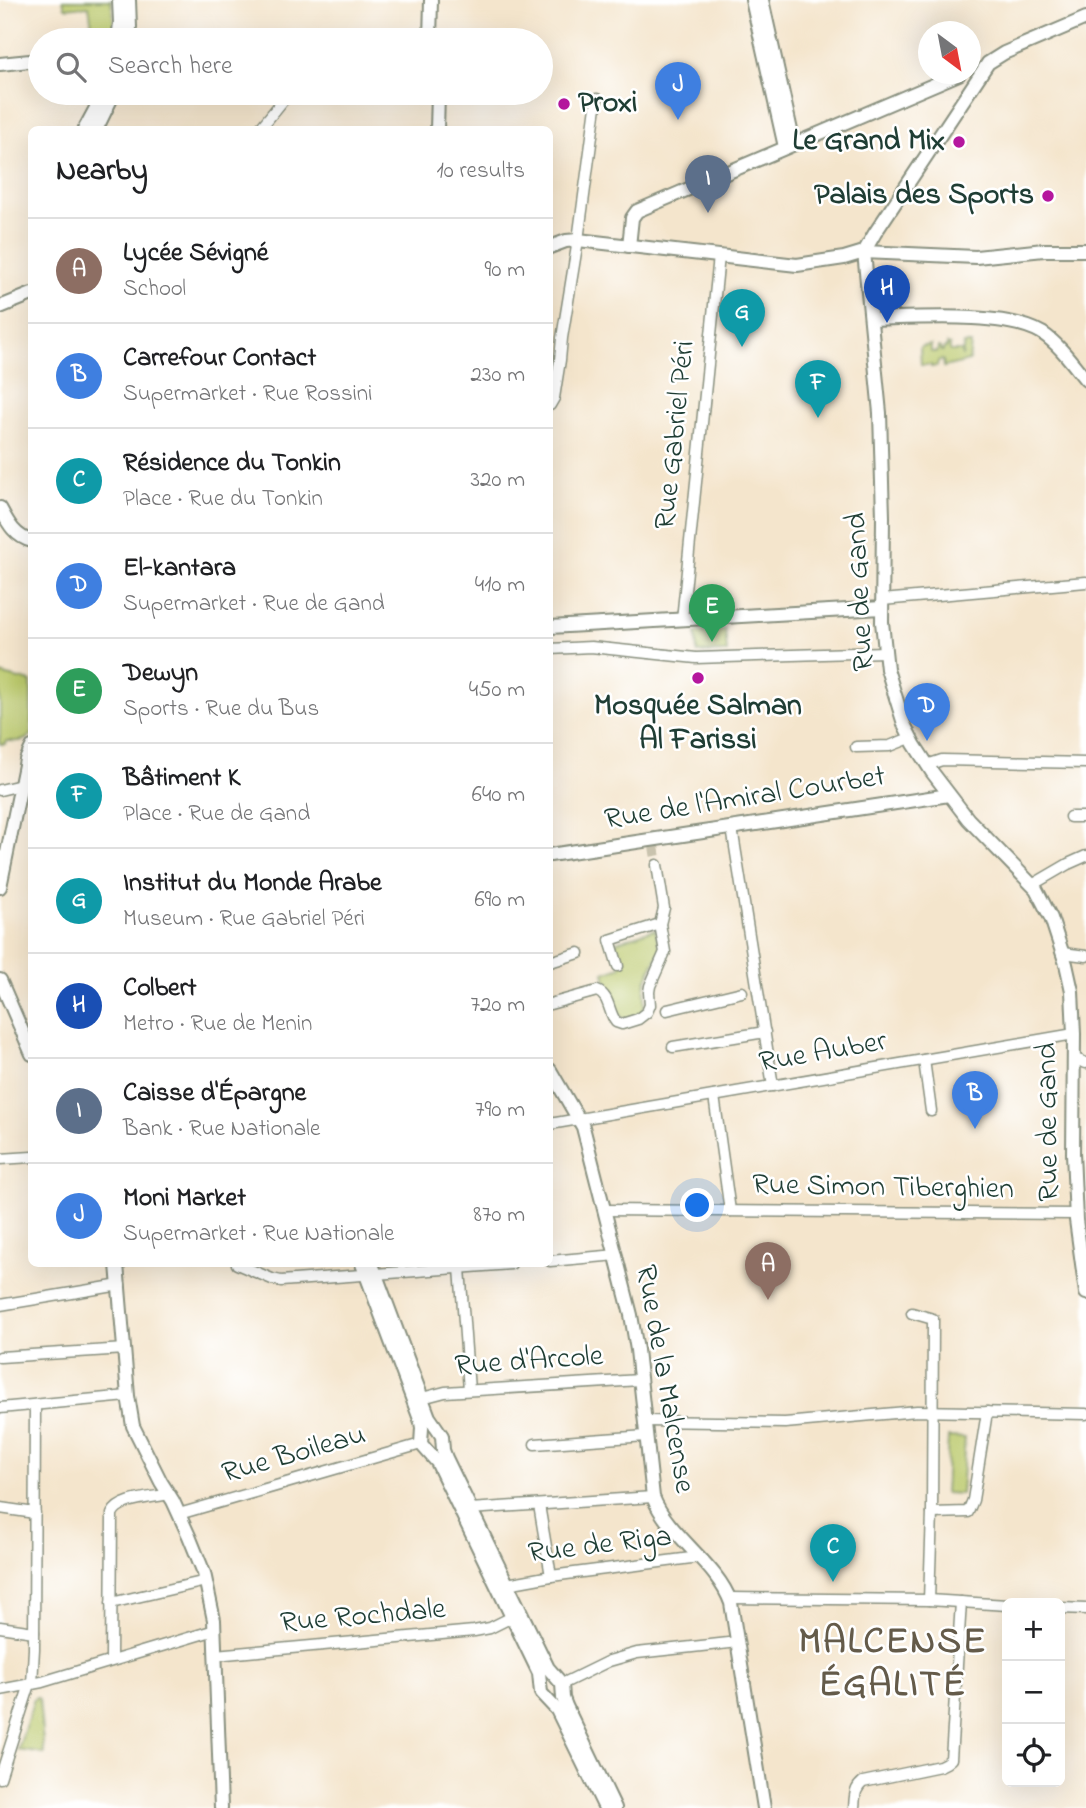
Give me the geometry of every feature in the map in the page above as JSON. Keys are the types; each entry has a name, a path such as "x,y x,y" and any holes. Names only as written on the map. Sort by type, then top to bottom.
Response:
{"main road":[{"path":"119,0 119,28"},
{"path":"129,0 130,28"},
{"path":"430,28 431,0"},
{"path":"752,0 789,146"},
{"path":"762,0 789,146"},
{"path":"981,69 1000,55 1086,18"},
{"path":"0,64 28,61"},
{"path":"629,246 635,212 935,84"},
{"path":"864,252 938,139 969,84"},
{"path":"86,126 98,105"},
{"path":"98,126 108,105"},
{"path":"437,126 438,105"},
{"path":"553,246 578,240 803,265 864,252 976,257 1044,250 1086,250"},
{"name":"Rue de Gand","path":"864,252 880,425 882,604 884,652 888,673 910,738 949,795 980,832 1032,885 1044,903 1063,953 1072,991 1074,1034 1080,1061 1073,1153 1086,1287"},
{"path":"0,307 28,296"},
{"path":"871,319 976,318 1023,325 1049,338 1086,380"},
{"path":"0,508 14,531 28,540"},
{"path":"553,628 882,604"},
{"path":"0,887 26,785 28,756"},
{"name":"Rue de l'Amiral Courbet","path":"553,855 653,843 732,828 949,795"},
{"path":"0,980 28,1045"},
{"name":"Rue de la Malcense","path":"553,1075 583,1127 617,1255 632,1321 653,1497 660,1511 730,1598 764,1808"},
{"path":"117,1267 131,1421 197,1553 215,1630 221,1808"},
{"path":"369,1269 431,1421 441,1438 446,1458 548,1668 561,1685 566,1706 615,1808"},
{"path":"369,1269 421,1422 423,1444 437,1462 539,1673 541,1693 557,1710 605,1808"},
{"path":"429,1430 434,1430 441,1438 440,1449 435,1451 423,1444 429,1430"},
{"path":"541,1684 548,1677 561,1685"},
{"path":"546,1699 556,1699 561,1685"}],"street":[{"path":"553,398 597,99"},
{"path":"263,126 280,105"},
{"name":"Rue Gabriel Péri","path":"682,620 719,256"},
{"path":"882,604 1086,582"},
{"path":"553,649 600,647 696,658 884,652"},
{"path":"856,747 890,746 910,738"},
{"path":"927,765 942,760 1086,763"},
{"path":"0,790 26,785"},
{"path":"1070,817 1086,817"},
{"path":"732,828 751,990 765,1032 774,1086"},
{"path":"1032,885 1086,856"},
{"path":"553,1003 597,991 606,996 615,1023 641,1018 649,1008 649,989 665,953 660,925 664,908 657,865"},
{"path":"618,966 610,940 660,925"},
{"path":"553,961 579,953"},
{"path":"1063,953 1086,956"},
{"path":"667,1010 751,990"},
{"path":"673,1047 765,1032"},
{"name":"Rue Auber","path":"553,1123 1074,1034"},
{"path":"924,1060 931,1111"},
{"path":"715,1096 730,1211"},
{"path":"0,1159 28,1157"},
{"name":"Rue Simon Tiberghien","path":"605,1210 1080,1218"},
{"path":"553,1261 617,1255"},
{"path":"244,1267 281,1281 369,1269 473,1267"},
{"path":"460,1268 469,1390"},
{"path":"0,1306 120,1285"},
{"path":"912,1313 933,1319 929,1600"},
{"path":"0,1357 125,1349"},
{"name":"Rue d'Arcole","path":"422,1398 438,1393 469,1390 640,1380"},
{"path":"0,1408 128,1396"},
{"path":"0,1778 31,1684 34,1632 35,1405"},
{"path":"645,1420 794,1423 910,1411 1086,1414"},
{"path":"932,1513 968,1513 973,1500 987,1412"},
{"path":"536,1444 646,1436"},
{"name":"Rue Boileau","path":"179,1514 423,1444"},
{"path":"111,1660 111,1520 114,1510 120,1504 169,1494"},
{"path":"470,1509 653,1497"},
{"path":"539,1505 551,1576"},
{"path":"0,1508 35,1513"},
{"name":"Rue de Riga","path":"507,1584 699,1558"},
{"path":"111,1603 205,1581"},
{"path":"730,1598 929,1600 1002,1605"},
{"path":"854,1808 855,1791 863,1782 940,1766 951,1759 961,1602"},
{"path":"1065,1608 1086,1609"},
{"name":"Rue Rochdale","path":"215,1655 474,1631 490,1628 512,1617"},
{"path":"0,1627 34,1632"},
{"path":"0,1690 31,1684 215,1630"},
{"path":"561,1685 609,1661 637,1653 738,1642"}],"green space":[{"path":"63,0 111,0 115,28 92,28 89,6 65,8"},
{"path":"947,344 950,345 950,351 962,351 962,357 964,344 971,344 969,361 944,367 943,360 938,361 937,366 921,365 920,347 931,345 931,352 937,352 938,347 943,351"},
{"path":"725,630 727,652 697,653 696,633"},
{"path":"0,674 28,681 28,738 0,744"},
{"path":"655,929 661,949 646,983 643,1012 626,1019 615,1007 604,973 621,967 615,942"},
{"path":"948,1437 965,1438 961,1494 945,1493"},
{"path":"36,1697 39,1699 44,1754 18,1750"}],"tunnel":[{"path":"654,846 657,865"}],"place":[{"name":"Proxi","path":"564,104"},
{"name":"Moni Market","path":"678,120"},
{"name":"Le Grand Mix","path":"959,142"},
{"name":"Palais des Sports","path":"1048,196"},
{"name":"Caisse d'Épargne","path":"708,213"},
{"name":"Colbert","path":"887,323"},
{"name":"Institut du Monde Arabe","path":"742,347"},
{"name":"Bâtiment K","path":"818,418"},
{"name":"Dewyn","path":"712,642"},
{"name":"Mosquée Salman Al Farissi","path":"698,678"},
{"name":"El-kantara","path":"927,741"},
{"name":"Carrefour Contact","path":"975,1129"},
{"name":"Lycée Sévigné","path":"768,1300"},
{"name":"Résidence du Tonkin","path":"833,1582"}],"district":[{"name":"MALCENSE ÉGALITÉ","path":"893,1664"}]}
